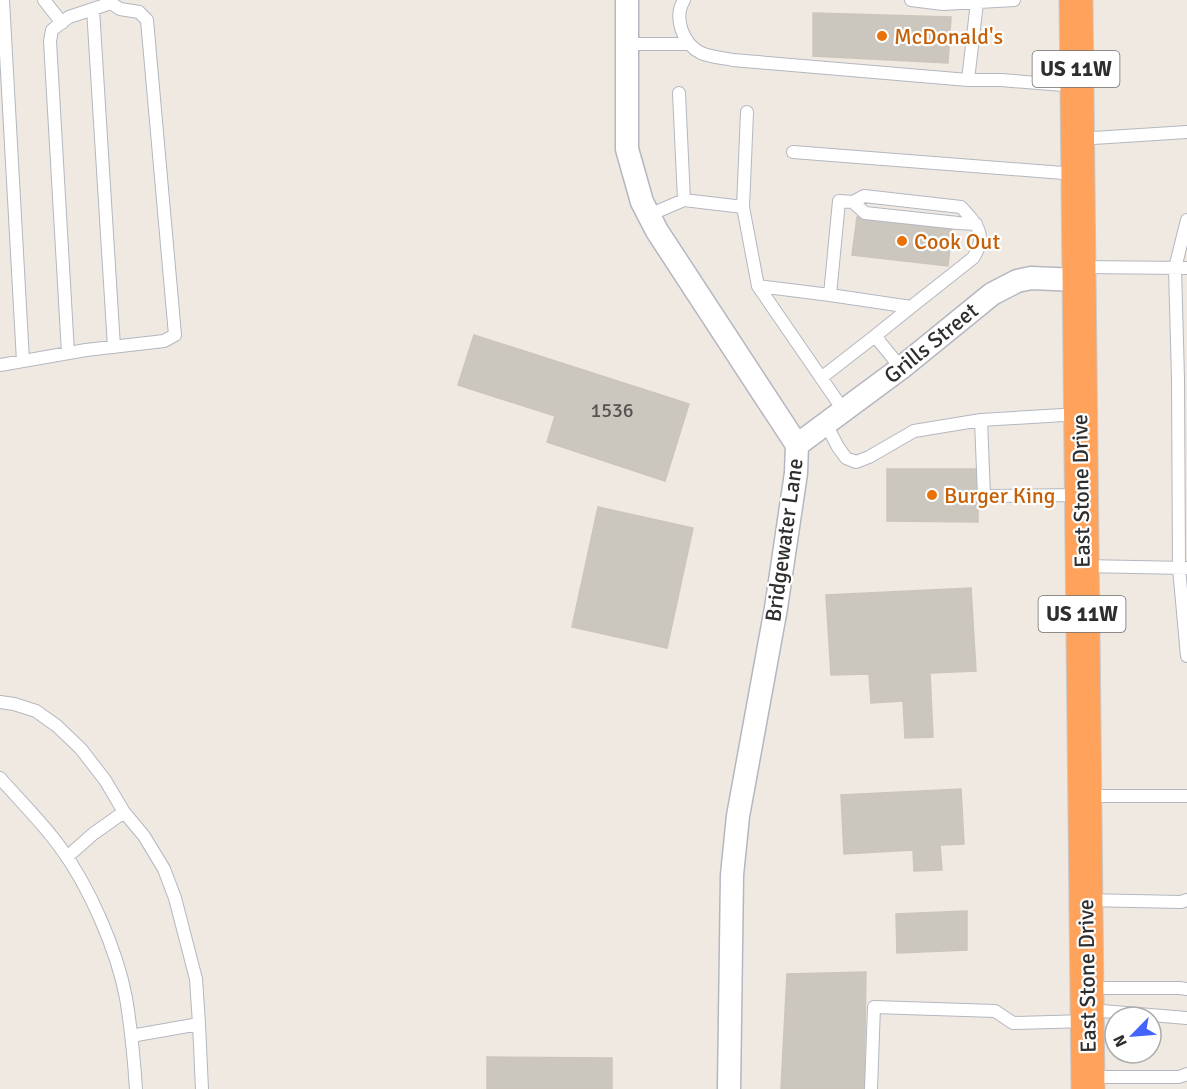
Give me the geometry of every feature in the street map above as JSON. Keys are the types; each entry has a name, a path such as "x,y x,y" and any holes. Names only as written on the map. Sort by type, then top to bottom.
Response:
{"highway":[{"name":"East Stone Drive","path":"1076,0 1088,1083"}],"street":[{"name":"Bridgewater Lane","path":"627,0 627,149 642,202 663,241 798,445 776,608 738,816 732,875 729,1089"},
{"name":"Grills Street","path":"798,445 901,368 992,294 1017,281 1078,274"}],"lane":[{"path":"3,0 23,361"},
{"path":"44,0 62,23"},
{"path":"684,0 681,5 680,19 682,33 688,44 701,53 733,60 1076,87"},
{"path":"911,0 943,4 1014,0"},
{"path":"0,365 68,353 164,341 175,335 147,20 139,12 120,9 111,2 69,17 52,30 50,41 68,353"},
{"path":"968,80 977,2"},
{"path":"93,9 114,347"},
{"path":"628,45 688,44"},
{"path":"679,93 684,200"},
{"path":"747,112 743,207 758,286 844,411"},
{"path":"1077,139 1187,132"},
{"path":"793,152 1077,174"},
{"path":"821,378 974,258 981,239 976,224 961,207 864,196 853,202 839,201 830,295"},
{"path":"649,215 684,200 743,207"},
{"path":"1187,220 1181,268 1178,379 1187,650"},
{"path":"1078,274 1181,268"},
{"path":"758,286 911,307"},
{"path":"875,336 901,368"},
{"path":"826,424 846,458 856,462 914,431 981,420 1080,414"},
{"path":"981,420 984,496 1081,495"},
{"path":"1082,566 1183,568"},
{"path":"0,702 36,711 57,726 81,749 105,780 124,812 144,836 164,869 175,898 196,979 202,1089"},
{"path":"0,778 42,823 67,857 109,939 125,996 136,1089"},
{"path":"1085,796 1187,796"},
{"path":"67,857 93,834 124,812"},
{"path":"1086,900 1181,902 1187,900"},
{"path":"871,1089 874,1007 995,1011 1013,1023 1087,1006 1180,988 1187,989"},
{"path":"1087,1006 1187,1018"},
{"path":"131,1036 200,1024"},
{"path":"1088,1083 1179,1077 1187,1074"}],"building":[{"name":"McDonald's","path":"813,13 951,17 948,63 813,56"},
{"name":"Cook Out","path":"857,217 952,228 948,266 852,255"},
{"path":"474,335 689,404 665,481 547,442 555,416 458,385"},
{"name":"Burger King","path":"887,469 978,469 978,522 887,521"},
{"path":"598,507 693,528 667,648 572,627"},
{"path":"971,588 976,671 930,673 933,737 905,738 903,701 871,703 869,674 831,675 826,595"},
{"path":"961,789 964,844 940,845 942,870 914,871 913,850 844,854 841,795"},
{"path":"967,911 967,950 897,953 896,914"},
{"path":"866,972 864,1089 781,1089 787,974"},
{"path":"487,1057 612,1058 612,1089 487,1089"}],"place":[{"name":"McDonald's","path":"882,36"},
{"name":"Cook Out","path":"902,241"},
{"name":"Burger King","path":"932,495"}]}
